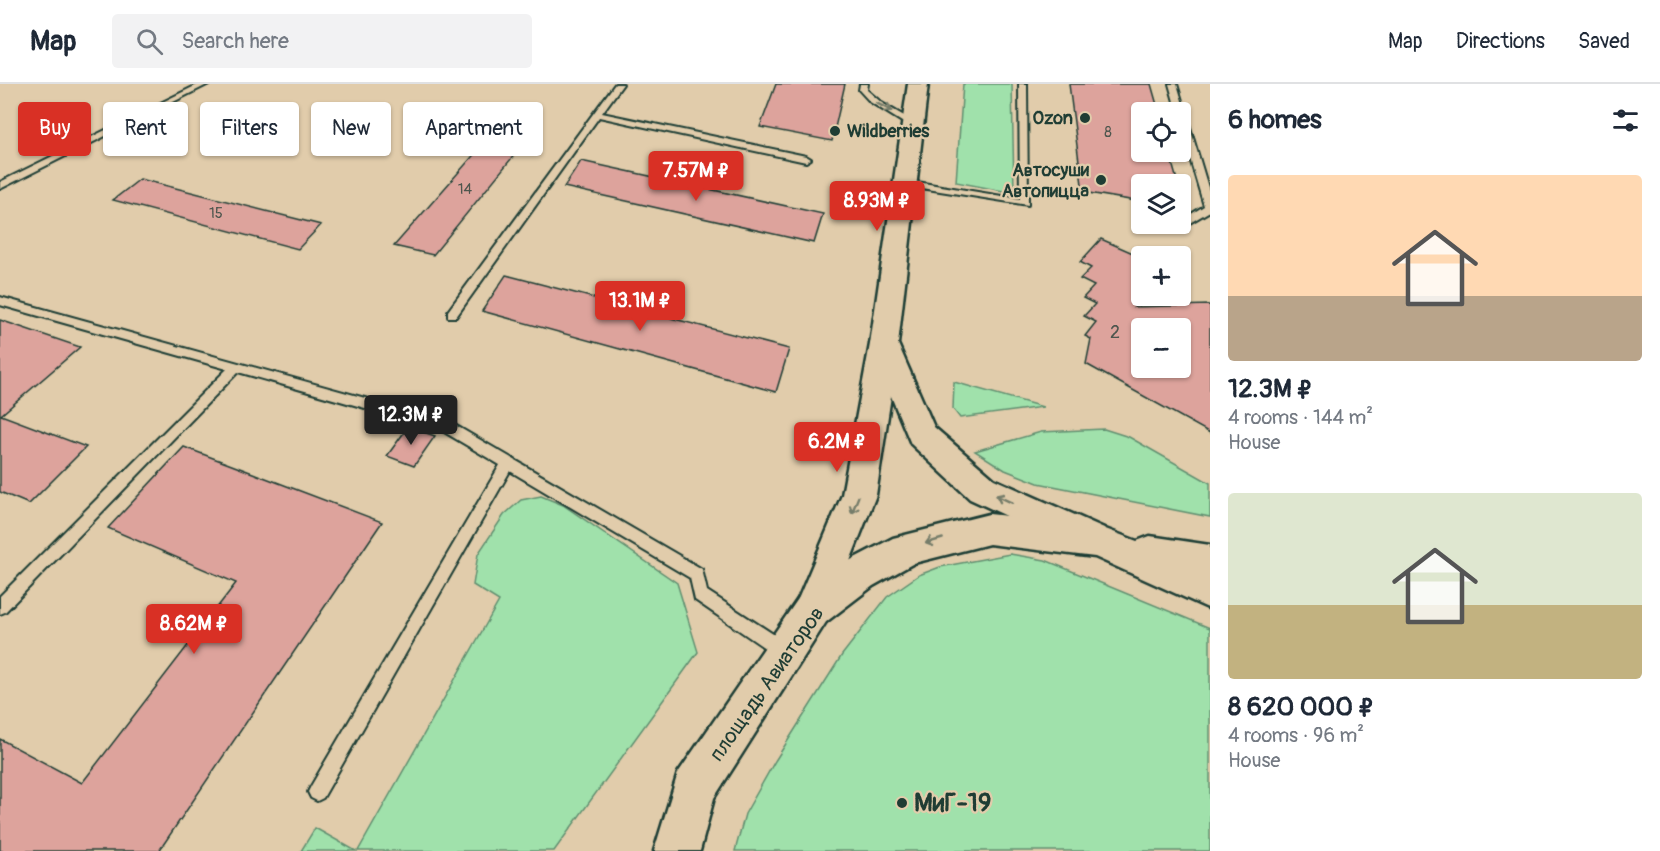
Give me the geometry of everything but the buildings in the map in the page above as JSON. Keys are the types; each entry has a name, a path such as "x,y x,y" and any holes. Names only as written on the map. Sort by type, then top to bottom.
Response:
{"main road":[{"path":"813,609 859,495 884,344 918,84"},
{"path":"884,344 922,435 982,489 1102,543 1210,561"},
{"name":"площадь Авиаторов","path":"677,851 694,789 813,609 860,574 906,549 947,537 989,529 1102,543 1210,592"},
{"path":"652,851 694,789"}],"lane":[{"path":"0,186 205,84"},
{"path":"452,314 620,84"},
{"path":"864,84 863,90 868,98 913,125"},
{"path":"906,183 1025,203 1023,84"},
{"path":"1173,84 1209,202 1209,207 1191,218"},
{"path":"596,114 806,159"},
{"path":"0,301 443,425 697,574 700,595 785,652"},
{"path":"0,607 235,368"},
{"path":"317,792 508,463"}],"green space":[{"path":"963,84 1012,84 1014,193 956,182"},
{"path":"954,382 1043,407 960,418 953,409"},
{"path":"1104,429 1129,437 1210,483 1210,517 1038,483 1005,470 975,451 1041,432"},
{"path":"541,496 563,505 677,583 698,652 554,851 358,851 499,601 473,585 478,554 504,515 521,500"},
{"path":"1010,554 1045,560 1210,628 1210,851 735,851 745,814 775,761 842,655 887,597 919,575 940,567"},
{"path":"315,828 356,851 301,851"}],"place":[{"name":"Ozon","path":"1085,118"},
{"name":"Wildberries","path":"835,131"},
{"name":"Автосуши Автопицца","path":"1101,180"},
{"name":"МиГ-19","path":"902,803"}]}
